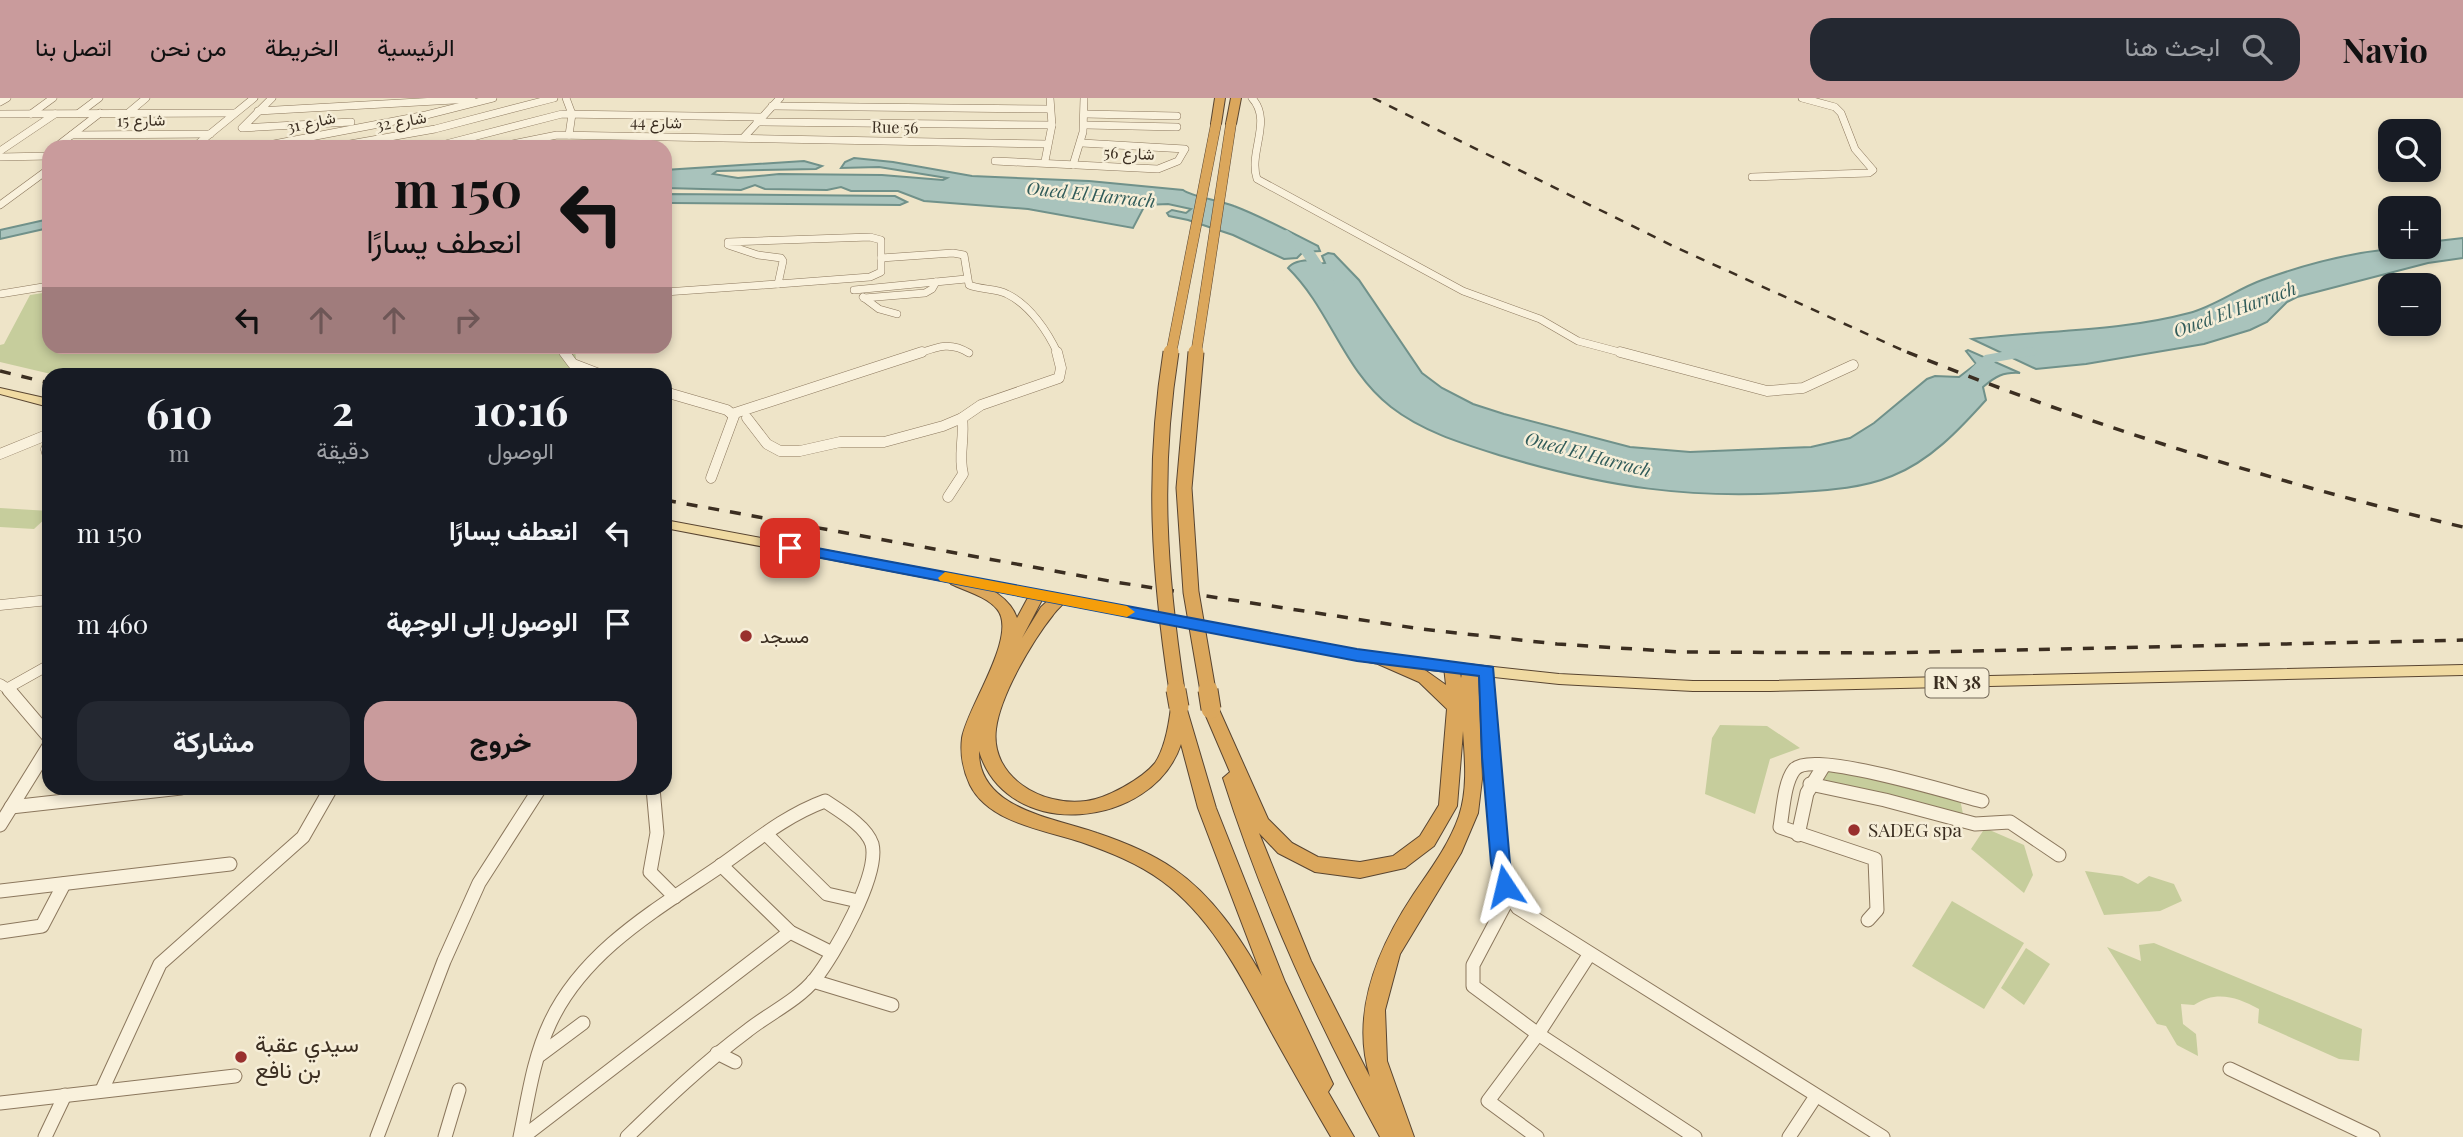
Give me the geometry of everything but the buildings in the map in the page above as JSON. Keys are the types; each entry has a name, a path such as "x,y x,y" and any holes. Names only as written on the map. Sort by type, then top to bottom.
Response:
{"highway":[{"path":"1220,98 1191,246 1160,441 1158,541 1166,622 1179,707 1207,808 1275,984 1345,1137"},
{"path":"1236,98 1193,373 1184,488 1191,592 1210,709 1272,892 1308,978 1392,1137"},
{"path":"956,580 1001,603 1007,610 1011,625 1000,665"},
{"path":"1036,596 974,718 969,751 978,783 1002,807 1134,856 1184,888 1219,923 1345,1137"},
{"path":"1059,599 1047,611 998,697 986,729 988,754 996,773 1005,782 1040,803 1076,810 1107,803 1132,790 1162,768 1172,746 1179,707"},
{"path":"1384,660 1414,670 1439,687 1456,708"},
{"path":"1210,709 1261,823 1285,848 1315,864 1360,870 1398,863 1427,841 1448,806 1456,708 1470,669"},
{"path":"1403,1137 1375,1052 1376,998 1382,969 1398,934 1454,845 1469,812 1472,771 1470,669"}],"main road":[{"path":"0,391 42,401"},
{"name":"RN 38","path":"672,525 1384,660 1633,683 1770,686 2463,670"}],"street":[{"path":"0,102 8,98"},
{"path":"32,114 53,98"},
{"path":"79,113 99,98"},
{"path":"127,114 146,98"},
{"path":"203,140 254,98"},
{"path":"272,98 242,128 396,120"},
{"path":"258,111 491,98"},
{"name":"شارع 31","path":"304,140 426,115 491,98"},
{"name":"شارع 32","path":"373,140 435,129 554,98"},
{"path":"566,98 572,114 569,135"},
{"path":"744,137 780,98"},
{"path":"1045,161 1052,125 1050,98"},
{"path":"1073,165 1086,125 1084,98"},
{"path":"1252,98 1258,102 1263,117 1252,162 1257,179 1488,302 1540,319 1578,341 1706,374 1755,390 1793,390 1853,365"},
{"path":"1752,177 1869,173 1873,170 1855,149 1841,113 1835,107 1802,98"},
{"path":"772,106 1049,109"},
{"name":"شارع 15","path":"65,140 100,113"},
{"path":"3,116 234,113"},
{"path":"0,151 55,114"},
{"path":"460,140 549,116 572,114 1052,125"},
{"path":"1086,114 1177,116"},
{"path":"1086,125 1177,127"},
{"name":"شارع 15","path":"72,135 210,134"},
{"name":"شارع 44","path":"528,140 550,135 744,137"},
{"name":"Rue 56","path":"744,137 1047,144"},
{"name":"شارع 56","path":"995,161 1045,161 1158,169 1178,161 1185,149 1082,143"},
{"path":"0,157 42,155"},
{"path":"0,167 15,157"},
{"path":"0,205 42,174"},
{"path":"672,292 778,284 842,279 878,275 881,272 881,240 874,237 728,242 729,245 758,256 781,258 783,261 778,284"},
{"path":"747,418 767,444 790,452 840,442 891,441 962,418 981,405 1059,377 1063,370 1050,335 1011,296 972,287 966,279 965,257 959,253 881,258"},
{"path":"842,279 879,309 897,314"},
{"path":"854,290 966,279"},
{"path":"864,298 925,293 932,289 936,282"},
{"path":"0,294 42,287"},
{"path":"672,395 732,414 944,345 956,345 969,353"},
{"path":"565,354 573,365 582,368"},
{"path":"712,478 734,419 732,414"},
{"path":"948,497 963,474 959,458 964,432 962,418"},
{"path":"0,454 42,437"},
{"path":"0,605 42,601"},
{"path":"42,668 4,686 42,729"},
{"path":"1470,669 1491,757 1500,863 1509,897 1518,908 1883,1137"},
{"path":"0,825 42,757"},
{"path":"1868,920 1877,910 1875,859 1780,827 1790,778 1798,765 1846,766 1982,801"},
{"path":"1798,835 1810,785 1823,766"},
{"path":"1810,785 1885,800 1975,824 2010,822 2059,855"},
{"path":"11,807 114,795"},
{"path":"102,1090 160,964 303,837 327,795"},
{"path":"377,1137 444,961 479,883 536,795"},
{"path":"654,795 657,834 650,872 675,897"},
{"path":"522,1137 538,1057 567,994 591,961 619,935 766,834 815,804 831,804 870,839 873,849 873,861 858,901 832,953 813,981 717,1053 673,1091 627,1137"},
{"path":"766,834 827,894 858,901"},
{"path":"0,891 230,864"},
{"path":"721,865 790,932 832,953"},
{"path":"0,932 41,926 64,884"},
{"path":"1509,897 1473,965 1473,986 1538,1034 1695,1137"},
{"path":"522,1137 790,932"},
{"path":"1537,1137 1488,1101 1538,1034 1590,955"},
{"path":"813,981 892,1005"},
{"path":"538,1057 583,1023"},
{"path":"717,1053 735,1062"},
{"path":"2230,1069 2373,1137"},
{"path":"0,1103 235,1076"},
{"path":"445,1137 459,1090"},
{"path":"44,1137 65,1095"},
{"path":"1790,1137 1816,1096"}],"green space":[{"path":"42,293 42,354 575,354 576,359 586,368 42,368 42,372 0,362 0,345 4,344 30,295"},
{"path":"0,508 42,511 42,522 34,529 0,527"},
{"path":"1720,725 1767,726 1800,748 1770,759 1755,814 1705,794 1712,738"},
{"path":"1818,764 1959,794 1966,829 1814,782"},
{"path":"1985,828 2024,845 2033,875 2024,893 1971,849"},
{"path":"2085,871 2122,876 2138,884 2149,876 2174,884 2182,901 2160,911 2104,915"},
{"path":"1952,901 2024,943 1984,1009 1912,966"},
{"path":"2154,943 2362,1029 2359,1061 2339,1059 2258,1023 2259,1009 2226,997 2202,1000 2194,1005 2181,1004 2183,1024 2196,1034 2198,1056 2177,1045 2166,1026 2157,1024 2107,947 2141,961 2139,945"},
{"path":"2026,948 2050,964 2024,1005 2001,988"}],"water":[{"path":"854,158 972,176 1089,181 1183,190 1255,215 1318,246 1320,251 1303,252 1297,258 1284,259 1233,235 1169,216 1167,213 1172,210 1186,213 1191,209 1168,204 1145,205 1133,228 1028,209 924,201 898,191 851,191 841,187 827,190 765,189 755,185 741,190 672,188 672,170 804,161 822,166 816,169 717,171 713,174 738,178 779,174 947,178 879,167 841,168 845,162"},
{"path":"672,194 895,196 907,202 900,205 672,203"},
{"path":"42,221 42,229 0,239 0,230"},
{"path":"2463,238 2463,258 2378,273 2378,276 2297,297 2287,302 2267,322 2204,344 2086,364 2036,369 1972,339 2108,327 2162,319 2199,310 2282,273 2344,256 2378,250 2378,259 2441,259 2441,241"},
{"path":"1334,254 1359,280 1422,373 1442,388 1473,404 1504,414 1630,447 1690,452 1811,447 1850,438 1874,423 1927,379 1935,376 1959,377 1976,364 1966,351 1968,350 2020,373 2000,376 1983,387 1986,400 1954,433 1919,462 1892,476 1870,483 1811,491 1721,494 1649,489 1613,483 1540,467 1473,447 1416,424 1391,407 1375,392 1348,358 1303,284 1288,268 1303,261 1325,263 1322,256"}],"waterway":[{"name":"Oued El Harrach","path":"1287,234 1307,251 1328,283"},
{"name":"Oued El Harrach","path":"1970,377 1990,358 2030,352"}],"railway":[{"path":"1373,98 1675,247 1911,354"},
{"path":"1907,352 2112,428 2321,491 2463,527"},
{"path":"0,371 42,381"},
{"path":"672,501 1115,582 1421,629 1557,644 1681,652 1887,653 2463,640"}],"slow traffic":[{"path":"945,578 1127,612"}],"place":[{"name":"مسجد","path":"746,636"},
{"name":"SADEG spa","path":"1854,830"},
{"name":"سيدي عقبة بن نافع","path":"241,1057"}],"route":[{"path":"790,548 1384,660 1487,671 1491,757 1500,863 1505,886"}]}
